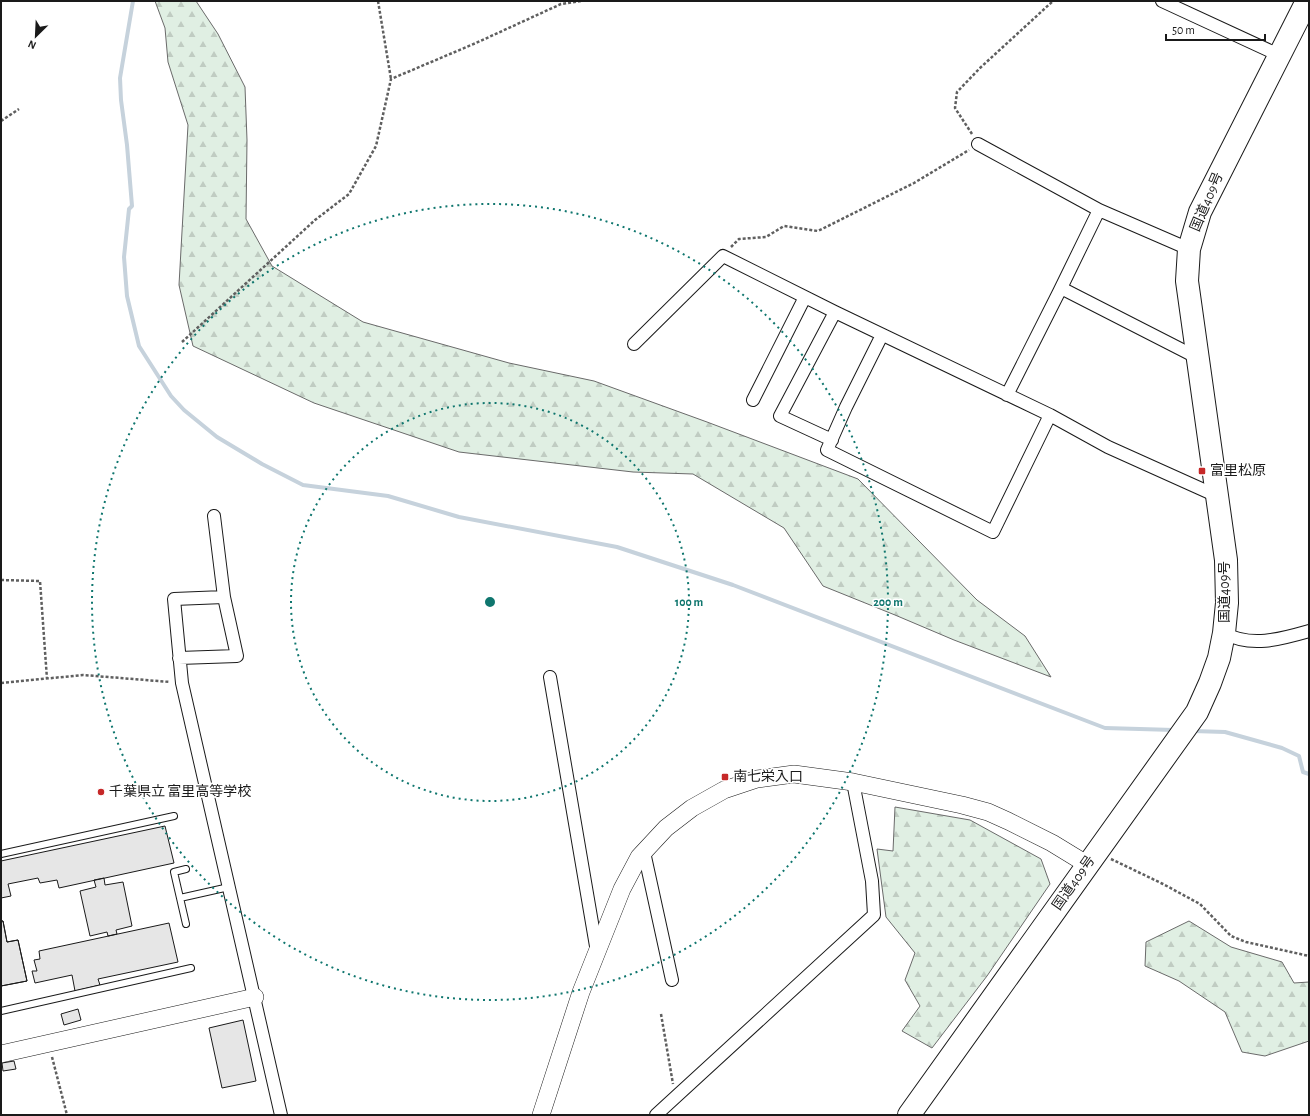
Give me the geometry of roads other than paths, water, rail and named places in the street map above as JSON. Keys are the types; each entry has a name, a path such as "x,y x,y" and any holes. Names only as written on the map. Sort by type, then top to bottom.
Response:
{"highway":[{"name":"国道409号","path":"909,1115 1197,712 1219,658 1224,633 1227,603 1226,560 1187,281 1189,249 1200,212 1307,1"}],"street":[{"path":"1162,1 1279,55"},
{"path":"978,144 1099,210 1189,249"},
{"path":"1007,395 1062,288 1099,210"},
{"path":"634,344 723,256 882,335 1050,415 1108,447 1217,496"},
{"path":"1062,288 1198,358"},
{"path":"753,400 805,297"},
{"path":"832,440 780,416 835,312"},
{"path":"882,335 827,450 993,532 1050,415"},
{"path":"179,658 237,656 224,597 214,516"},
{"path":"224,597 174,599 179,658 182,683 282,1115"},
{"path":"1224,633 1233,638 1272,641 1309,631"},
{"path":"550,677 597,952"},
{"path":"541,1115 581,992 622,889 639,857 666,828 692,808 724,790 757,779 794,774 853,782 988,812 1008,820 1052,842 1092,858"},
{"path":"656,1115 874,915 872,881 853,782"},
{"path":"644,852 672,980"},
{"path":"1,1054 255,997"}],"lane":[{"path":"1,854 174,816"},
{"path":"186,869 174,872 186,924"},
{"path":"180,898 230,887"},
{"path":"1,1011 191,968"}],"waterway":[{"path":"133,1 120,78 132,206 129,209 124,257 127,296 139,346 171,396 184,410 217,437 262,464 303,485 388,496 459,517 617,547 733,585 1105,728 1174,730"},
{"path":"1193,731 1225,732 1282,748 1299,756 1303,772 1309,774"}],"place":[{"name":"富里松原","path":"1202,471"},
{"name":"南七栄入口","path":"725,777"},
{"name":"千葉県立 富里高等学校","path":"101,792"}]}
